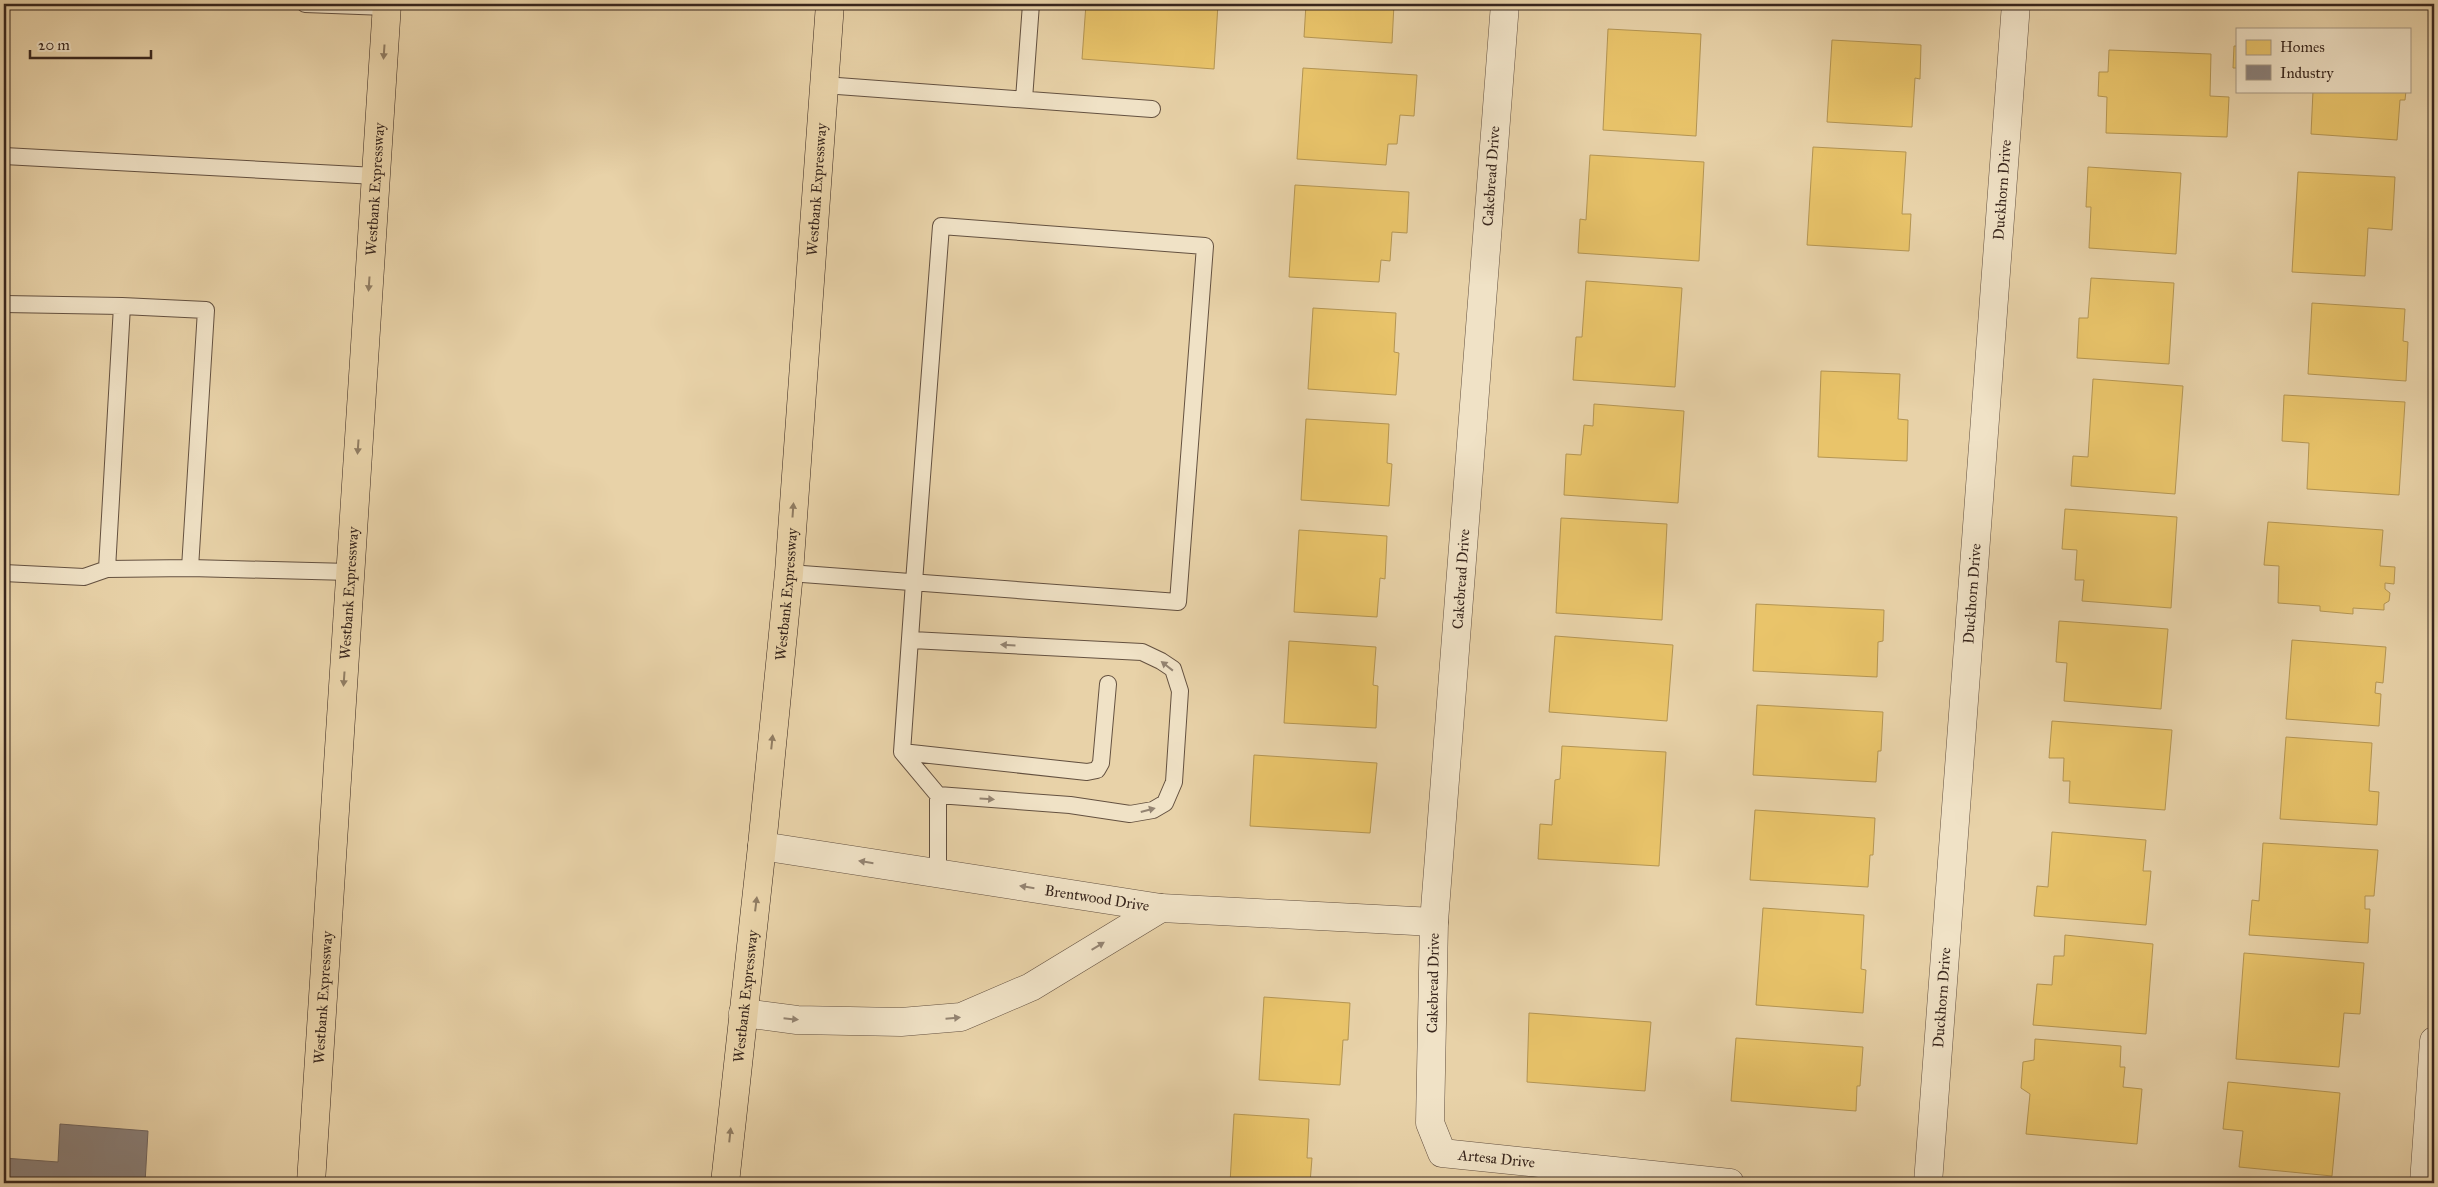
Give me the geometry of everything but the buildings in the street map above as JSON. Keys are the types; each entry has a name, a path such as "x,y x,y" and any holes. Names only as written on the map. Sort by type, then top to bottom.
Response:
{"highway":[{"name":"Westbank Expressway","path":"726,1183 789,573 830,4"},
{"name":"Westbank Expressway","path":"311,1183 387,6"}],"street":[{"name":"Cakebread Drive","path":"1442,1153 1430,1123 1434,922 1504,4"},
{"name":"Duckhorn Drive","path":"1928,1183 2016,4"},
{"name":"Brentwood Drive","path":"762,846 1161,908 1434,922"},
{"path":"743,1013 797,1020 901,1022 961,1017 1031,986 1161,908"},
{"path":"2424,1183 2434,1041"},
{"name":"Artesa Drive","path":"1442,1153 1730,1183"}],"lane":[{"path":"304,4 387,6"},
{"path":"1024,99 1031,4"},
{"path":"824,85 1152,109"},
{"path":"4,156 376,176"},
{"path":"789,573 914,582 1178,602 1206,246 942,226 914,582 912,640 902,752 938,795 938,873"},
{"path":"4,304 122,306 206,310 190,568"},
{"path":"106,569 122,306"},
{"path":"4,573 84,577 106,569 190,568 350,572"},
{"path":"912,640 1142,652 1174,669 1180,691 1174,782 1166,803 1153,810 1130,814 1070,805 938,795"},
{"path":"902,752 1087,772 1097,770 1102,763 1108,684"}]}
